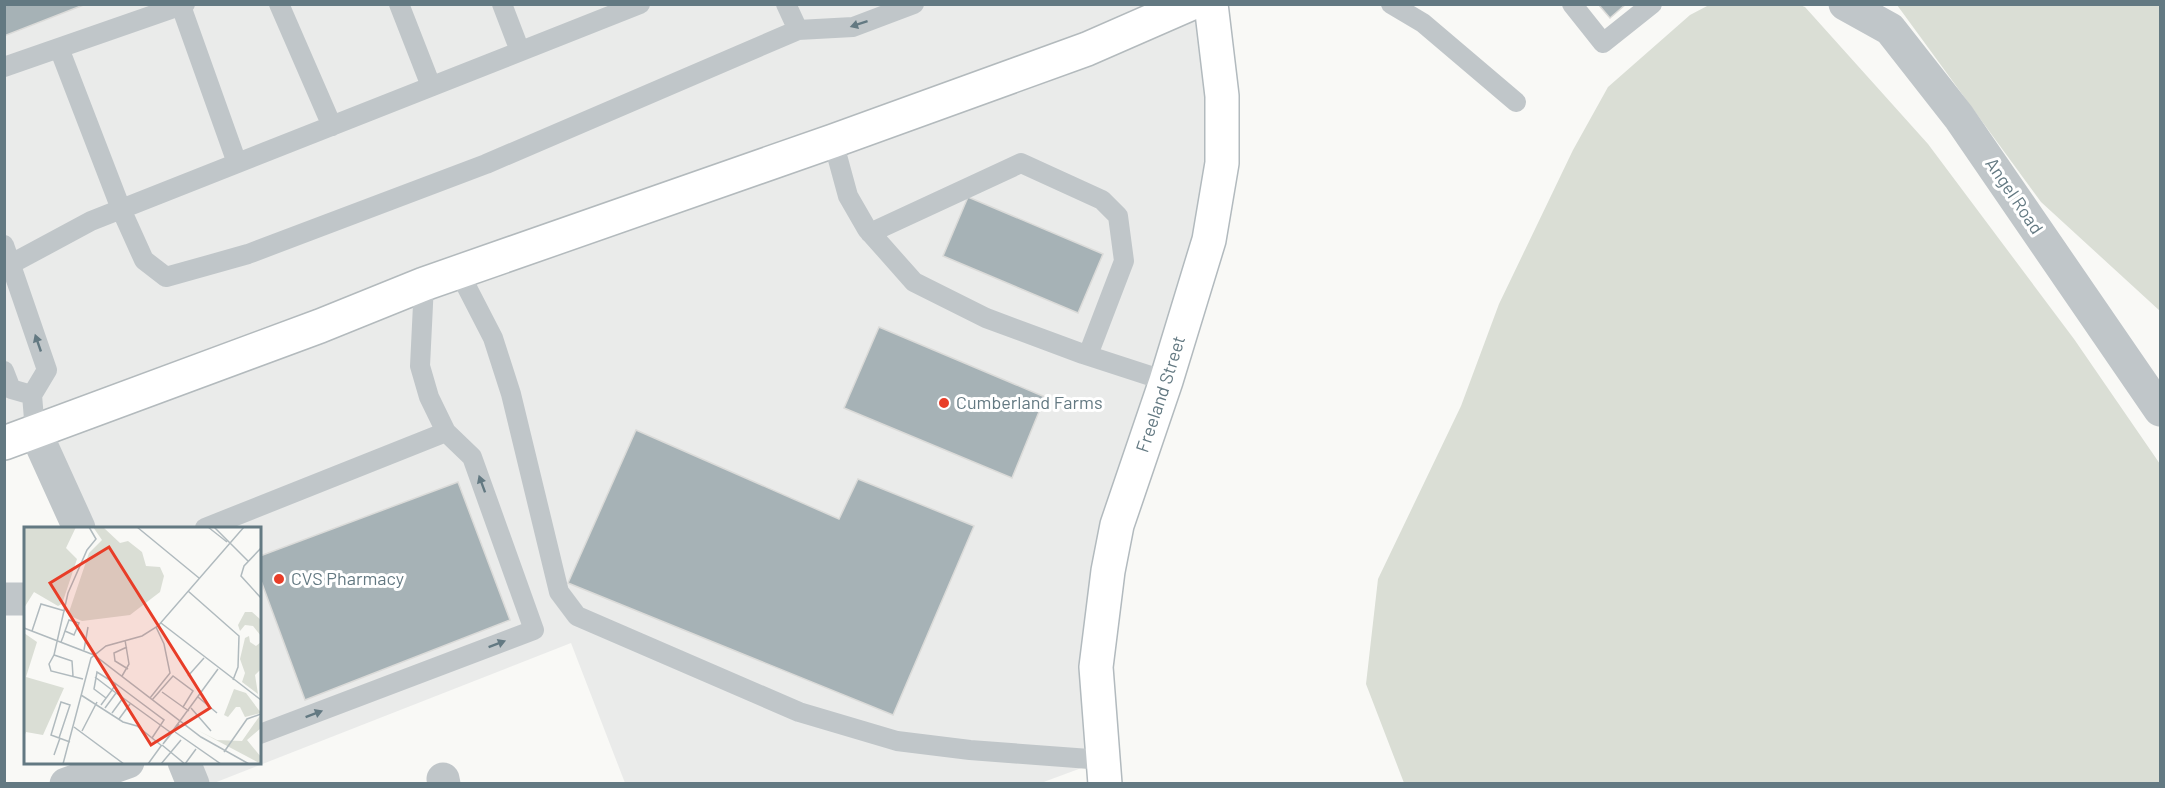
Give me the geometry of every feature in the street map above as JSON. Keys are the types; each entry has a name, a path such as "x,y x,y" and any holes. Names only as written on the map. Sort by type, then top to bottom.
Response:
{"main road":[{"path":"4,443 320,326 424,284 833,141 1087,49 1190,4"},
{"name":"Freeland Street","path":"1104,772 1096,667 1108,571 1117,525 1166,381 1209,240 1222,163 1222,96 1211,4"}],"street":[{"name":"Angel Road","path":"1845,4 1890,29 1959,117 2160,410"},
{"path":"35,431 79,527"},
{"path":"4,599 24,599"},
{"path":"66,783 122,764"},
{"path":"185,764 193,783"}],"lane":[{"path":"279,4 332,126"},
{"path":"399,4 431,86"},
{"path":"502,4 519,51"},
{"path":"35,431 32,395 47,370 8,254 519,51 616,9 640,4"},
{"path":"786,4 798,30"},
{"path":"59,48 121,209 144,260 166,276 248,254 486,164 798,30 853,27 914,4"},
{"path":"1391,4 1422,14 1516,102"},
{"path":"1572,4 1603,44 1652,4"},
{"path":"4,67 183,5 237,163"},
{"path":"833,141 848,196 870,233 914,282 986,318 1088,356 1166,381"},
{"path":"870,233 1021,163 1102,200 1119,216 1124,261 1088,356"},
{"path":"459,272 493,338 511,394 559,592 577,616 799,712 897,741 970,750 1104,772"},
{"path":"261,734 534,630 472,457 446,432 429,397 420,366 424,284"},
{"path":"4,371 11,389 32,395"},
{"path":"208,527 446,432"}],"shaded area":[{"path":"5,5 1211,5 1222,163 1117,525 1103,760 1041,783 625,783 571,643 214,783 193,783 184,764 261,764 261,527 79,527 35,431 5,443"},
{"path":"1709,5 1800,5 1805,7 1928,144 2074,339 2160,464 2160,783 1404,783 1366,684 1378,579 1461,406 1499,304 1573,150 1608,87 1690,15"},
{"path":"1897,5 2160,5 2160,311 2041,202"}],"building":[{"path":"4,4 86,4 4,36"},
{"path":"1598,4 1626,4 1610,18"},
{"path":"968,197 1103,254 1078,313 943,256"},
{"name":"Cumberland Farms","path":"879,327 1045,397 1012,478 844,408"},
{"path":"636,430 839,519 858,479 974,526 893,715 568,583"},
{"path":"458,482 510,620 305,700 261,581 261,556"}],"place":[{"name":"Cumberland Farms","path":"944,403"},
{"name":"CVS Pharmacy","path":"279,579"}]}
